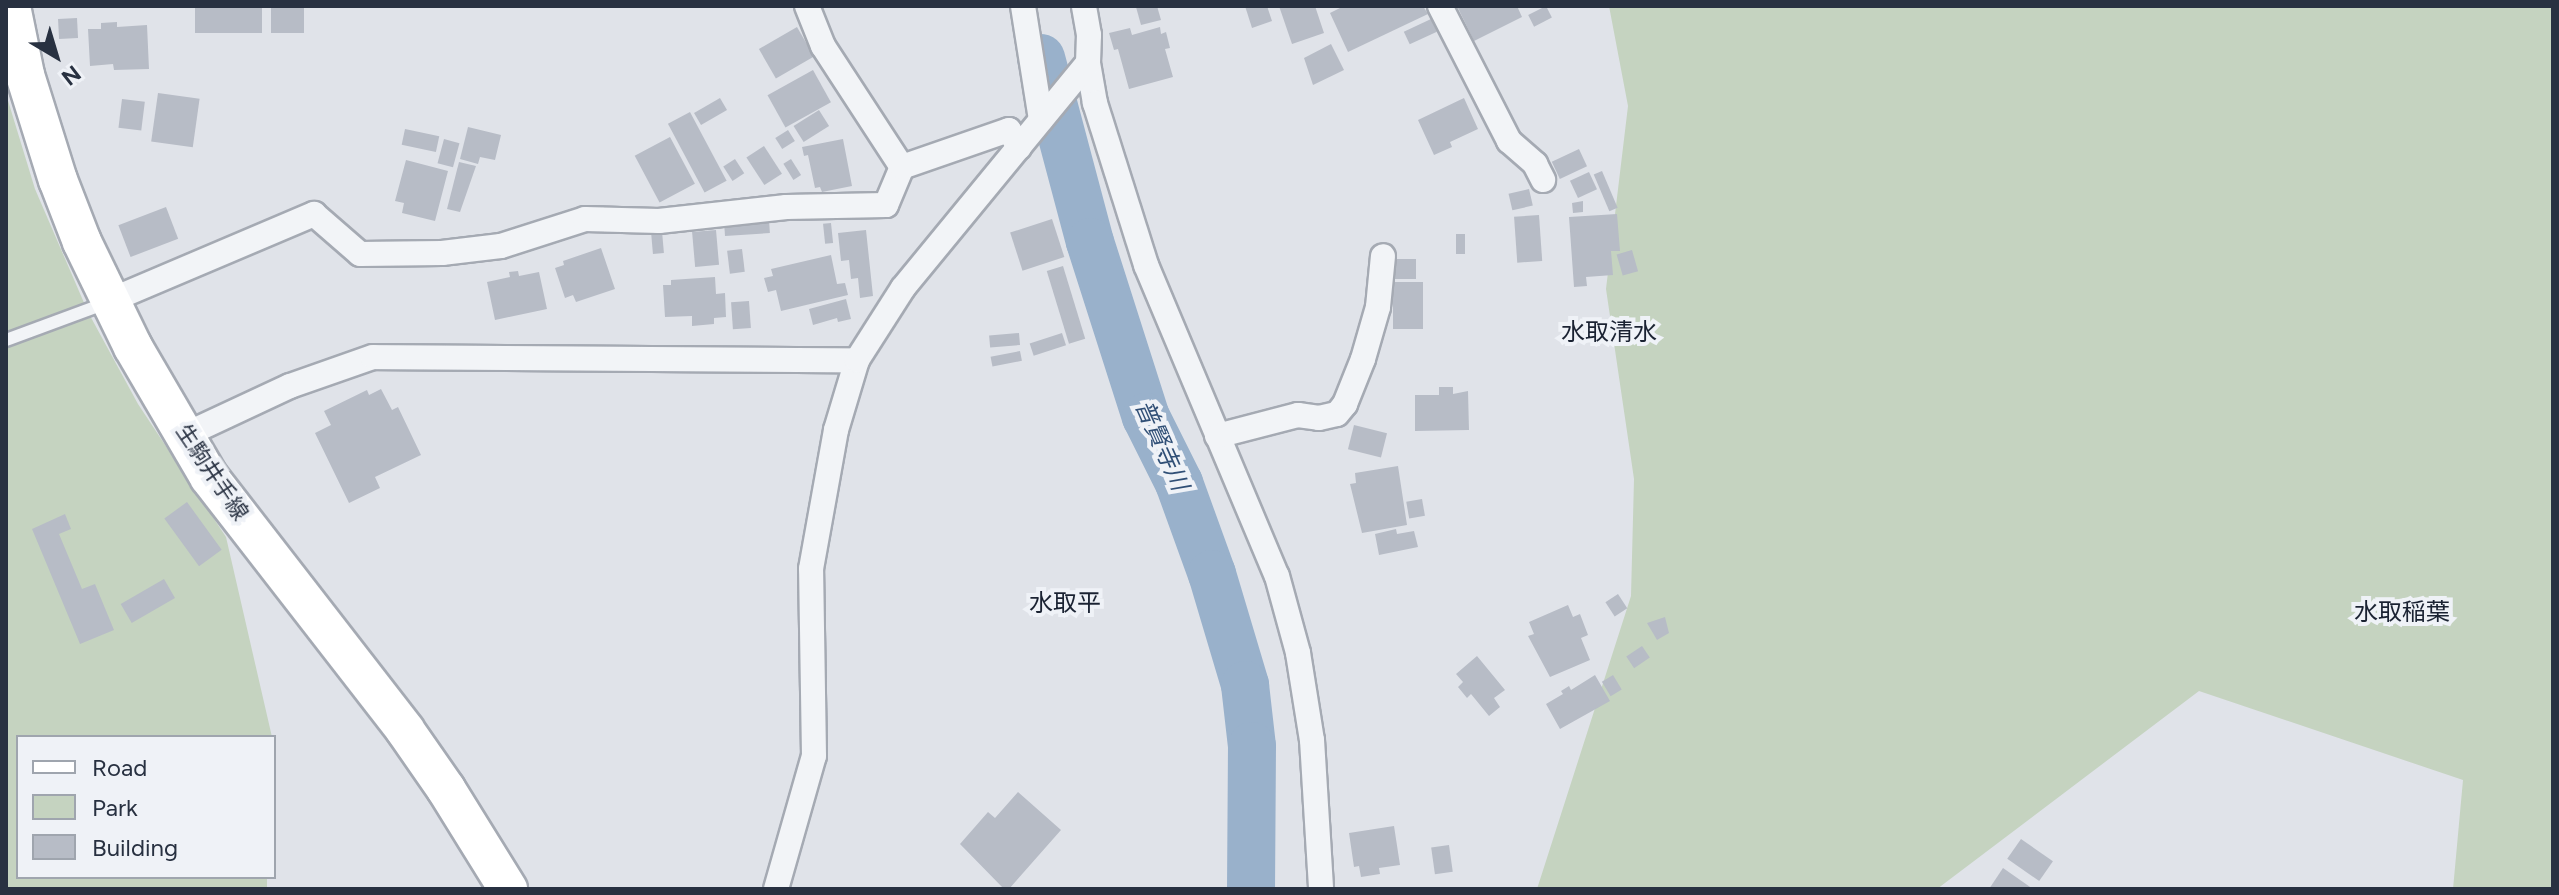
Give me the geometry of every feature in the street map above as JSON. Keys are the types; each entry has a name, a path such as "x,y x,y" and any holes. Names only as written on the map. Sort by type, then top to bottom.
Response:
{"main road":[{"name":"生駒井手線","path":"11,6 16,72 109,301 209,477 405,730 508,889"}],"street":[{"path":"807,6 823,46 902,167"},
{"path":"1023,6 1045,116"},
{"path":"1440,6 1509,141 1535,164 1543,180"},
{"path":"1089,8 1088,63 1095,103 1146,265 1277,576 1298,653 1312,740 1321,889"},
{"path":"776,889 814,756 811,569 836,430 857,360 903,288 1088,63"},
{"path":"109,301 314,214 360,254 442,253 501,246 585,219 659,221 786,207 886,205 902,167 1009,130 1019,147"},
{"path":"1217,436 1298,415 1319,418 1337,414 1345,404 1378,307 1383,256"},
{"path":"185,435 290,386 373,357 857,360"}],"lane":[{"path":"6,340 109,301"}],"green space":[{"path":"1609,6 2553,6 2553,889 2453,889 2463,780 2199,691 1937,889 1537,889 1631,596 1634,479 1606,289 1628,106"},
{"path":"6,94 35,189 88,312 138,404 226,537 272,735 16,735 16,879 267,879 267,889 6,889"}],"building":[{"path":"195,6 262,6 262,33 195,33"},
{"path":"271,6 304,6 304,33 271,33"},
{"path":"1157,6 1161,20 1141,25 1136,7"},
{"path":"1245,6 1267,6 1272,21 1252,28"},
{"path":"1279,6 1315,6 1324,33 1292,44"},
{"path":"1344,6 1423,6 1428,14 1348,52 1330,13"},
{"path":"1457,6 1517,6 1522,17 1474,41"},
{"path":"1546,6 1552,18 1534,27 1528,15"},
{"path":"77,18 78,38 59,39 58,19"},
{"path":"1431,19 1437,32 1410,44 1404,32"},
{"path":"117,22 117,27 147,25 149,69 114,70 113,64 90,66 88,29 101,29 101,23"},
{"path":"797,27 814,56 776,78 759,49"},
{"path":"1160,27 1161,34 1166,32 1170,48 1165,49 1173,77 1129,89 1118,49 1114,50 1109,33 1130,28 1132,35"},
{"path":"1331,44 1344,70 1313,85 1304,58"},
{"path":"813,70 831,102 785,128 768,95"},
{"path":"158,93 200,99 193,147 151,142"},
{"path":"720,98 727,110 701,125 694,113"},
{"path":"1464,98 1478,129 1450,142 1452,147 1434,155 1418,120"},
{"path":"122,99 145,102 141,131 118,128"},
{"path":"819,110 829,126 804,142 794,126"},
{"path":"690,112 727,181 705,193 668,124"},
{"path":"468,127 501,135 495,160 480,157 478,164 460,159"},
{"path":"405,129 439,136 436,152 402,145"},
{"path":"788,130 795,141 782,149 775,138"},
{"path":"670,137 695,184 660,203 635,156"},
{"path":"444,139 459,143 453,167 438,163"},
{"path":"843,139 852,186 822,192 820,187 815,188 808,155 804,156 802,147"},
{"path":"764,146 782,174 764,185 746,157"},
{"path":"1579,149 1587,166 1560,179 1552,162"},
{"path":"735,159 744,173 733,181 723,167"},
{"path":"791,159 801,175 793,180 783,164"},
{"path":"406,160 448,171 435,221 402,213 404,203 395,201"},
{"path":"459,162 476,166 460,212 447,209"},
{"path":"1602,171 1618,208 1609,211 1594,175"},
{"path":"1589,172 1597,189 1578,198 1570,181"},
{"path":"1529,189 1533,206 1512,210 1509,194"},
{"path":"1583,201 1583,212 1573,213 1572,203"},
{"path":"166,207 178,239 131,257 118,225"},
{"path":"1617,214 1620,251 1611,251 1613,275 1586,277 1587,286 1574,287 1569,217"},
{"path":"1539,215 1542,261 1517,263 1514,217"},
{"path":"1052,219 1064,257 1023,271 1010,233"},
{"path":"769,220 770,233 725,236 724,223"},
{"path":"831,223 833,243 825,244 823,224"},
{"path":"716,230 719,265 695,267 692,232"},
{"path":"866,230 873,296 860,298 858,278 851,279 849,260 841,261 838,233"},
{"path":"662,231 664,253 653,254 651,232"},
{"path":"1456,234 1465,234 1465,254 1456,254"},
{"path":"601,248 615,289 576,302 573,295 565,298 555,268 564,265 563,261"},
{"path":"742,249 745,272 730,274 727,251"},
{"path":"1632,250 1638,271 1623,276 1617,254"},
{"path":"831,255 837,284 845,283 848,295 781,311 776,290 768,292 764,278 773,276 771,269"},
{"path":"1389,259 1416,259 1416,279 1389,279"},
{"path":"1063,266 1085,339 1069,344 1047,271"},
{"path":"518,271 519,276 539,272 547,309 495,320 487,282 510,277 509,272"},
{"path":"715,277 716,294 725,293 726,317 714,318 714,324 692,326 692,316 665,317 663,285 671,285 671,280"},
{"path":"1393,282 1423,282 1423,329 1393,329"},
{"path":"846,299 851,319 838,322 837,318 813,325 809,309"},
{"path":"749,301 751,328 733,329 731,302"},
{"path":"1019,333 1020,345 990,348 989,336"},
{"path":"1062,333 1066,345 1034,356 1030,344"},
{"path":"1020,351 1022,361 992,367 991,357"},
{"path":"1439,387 1453,387 1453,394 1468,391 1469,430 1415,431 1415,395 1439,395"},
{"path":"381,389 392,410 398,407 421,455 375,477 380,488 349,503 315,433 331,425 324,411 367,390 369,395"},
{"path":"1354,425 1387,433 1381,457 1348,449"},
{"path":"1398,466 1407,525 1362,533 1350,484 1356,483 1355,473"},
{"path":"1422,499 1425,516 1409,519 1406,502"},
{"path":"187,502 222,550 199,566 164,518"},
{"path":"65,514 71,529 59,534 82,589 95,584 114,630 80,644 32,529"},
{"path":"1396,529 1397,534 1414,531 1418,547 1379,555 1375,534"},
{"path":"164,579 175,598 132,623 121,604"},
{"path":"1618,594 1627,608 1615,616 1605,602"},
{"path":"1568,605 1573,617 1580,614 1588,635 1581,638 1590,660 1550,677 1528,636 1534,634 1529,622"},
{"path":"1665,617 1669,633 1657,640 1647,623"},
{"path":"1642,646 1650,658 1634,668 1626,657"},
{"path":"1477,656 1505,690 1494,698 1500,707 1489,716 1471,694 1467,698 1458,687 1463,682 1456,674"},
{"path":"1595,675 1610,701 1560,729 1546,704 1563,694 1561,691 1569,686 1571,690"},
{"path":"1613,675 1622,690 1611,696 1602,682"},
{"path":"1018,792 1061,830 1009,889 1004,889 960,844 988,812 995,818"},
{"path":"1394,826 1400,865 1379,868 1380,874 1361,877 1359,866 1354,867 1349,833"},
{"path":"2021,839 2053,861 2039,881 2007,859"},
{"path":"1449,845 1453,872 1435,874 1431,848"},
{"path":"2003,868 2033,889 1989,889"}],"waterway":[{"name":"普賢寺川","path":"1041,58 1090,242 1146,417 1179,483 1212,574 1245,685 1252,746 1251,889"}],"district":[{"name":"水取清水","path":"1609,332"},
{"name":"水取平","path":"1065,603"},
{"name":"水取稲葉","path":"2402,612"}]}
